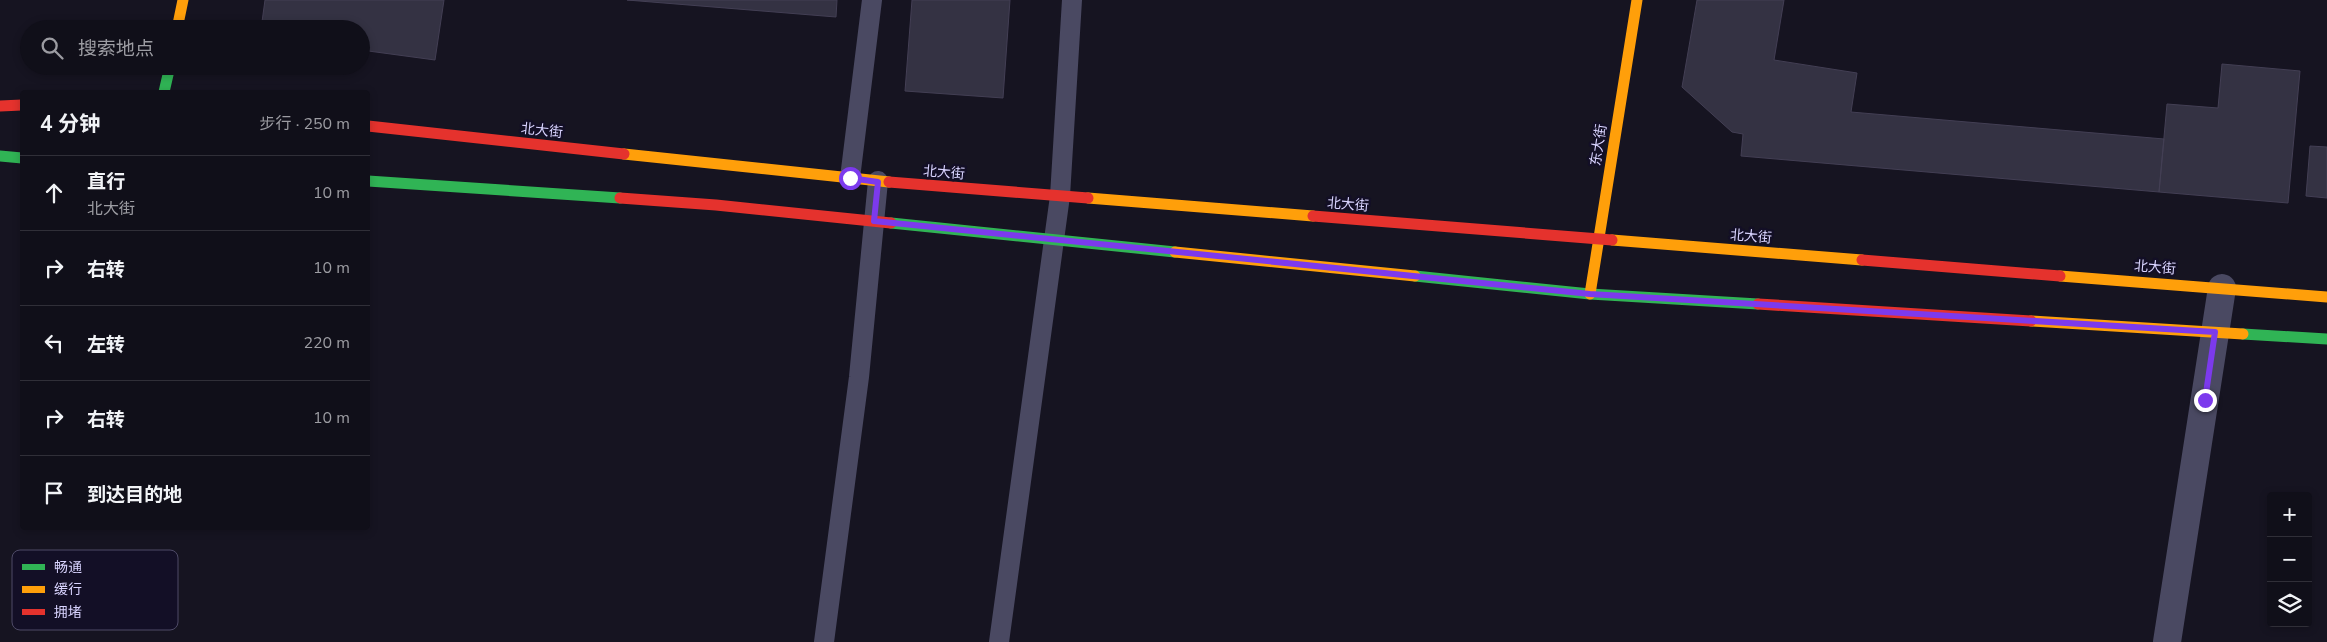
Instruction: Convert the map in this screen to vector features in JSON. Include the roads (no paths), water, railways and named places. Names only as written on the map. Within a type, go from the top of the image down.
[{"type":"main road","points":[[180,20],[183,0]]},
{"type":"main road","name":"东大街","points":[[1590,294],[1637,0]]},
{"type":"main road","points":[[164,90],[168,75]]},
{"type":"main road","points":[[0,112],[0,106],[20,105]]},
{"type":"main road","name":"北大街","points":[[370,126],[878,182],[2327,297]]},
{"type":"main road","points":[[0,156],[20,158]]},
{"type":"main road","points":[[370,181],[716,205],[1590,294],[2327,339]]},
{"type":"street","points":[[2167,642],[2222,288]]},
{"type":"lane","points":[[850,178],[872,0]]},
{"type":"lane","points":[[999,642],[1060,196],[1072,0]]},
{"type":"lane","points":[[824,642],[859,377],[878,182]]}]
